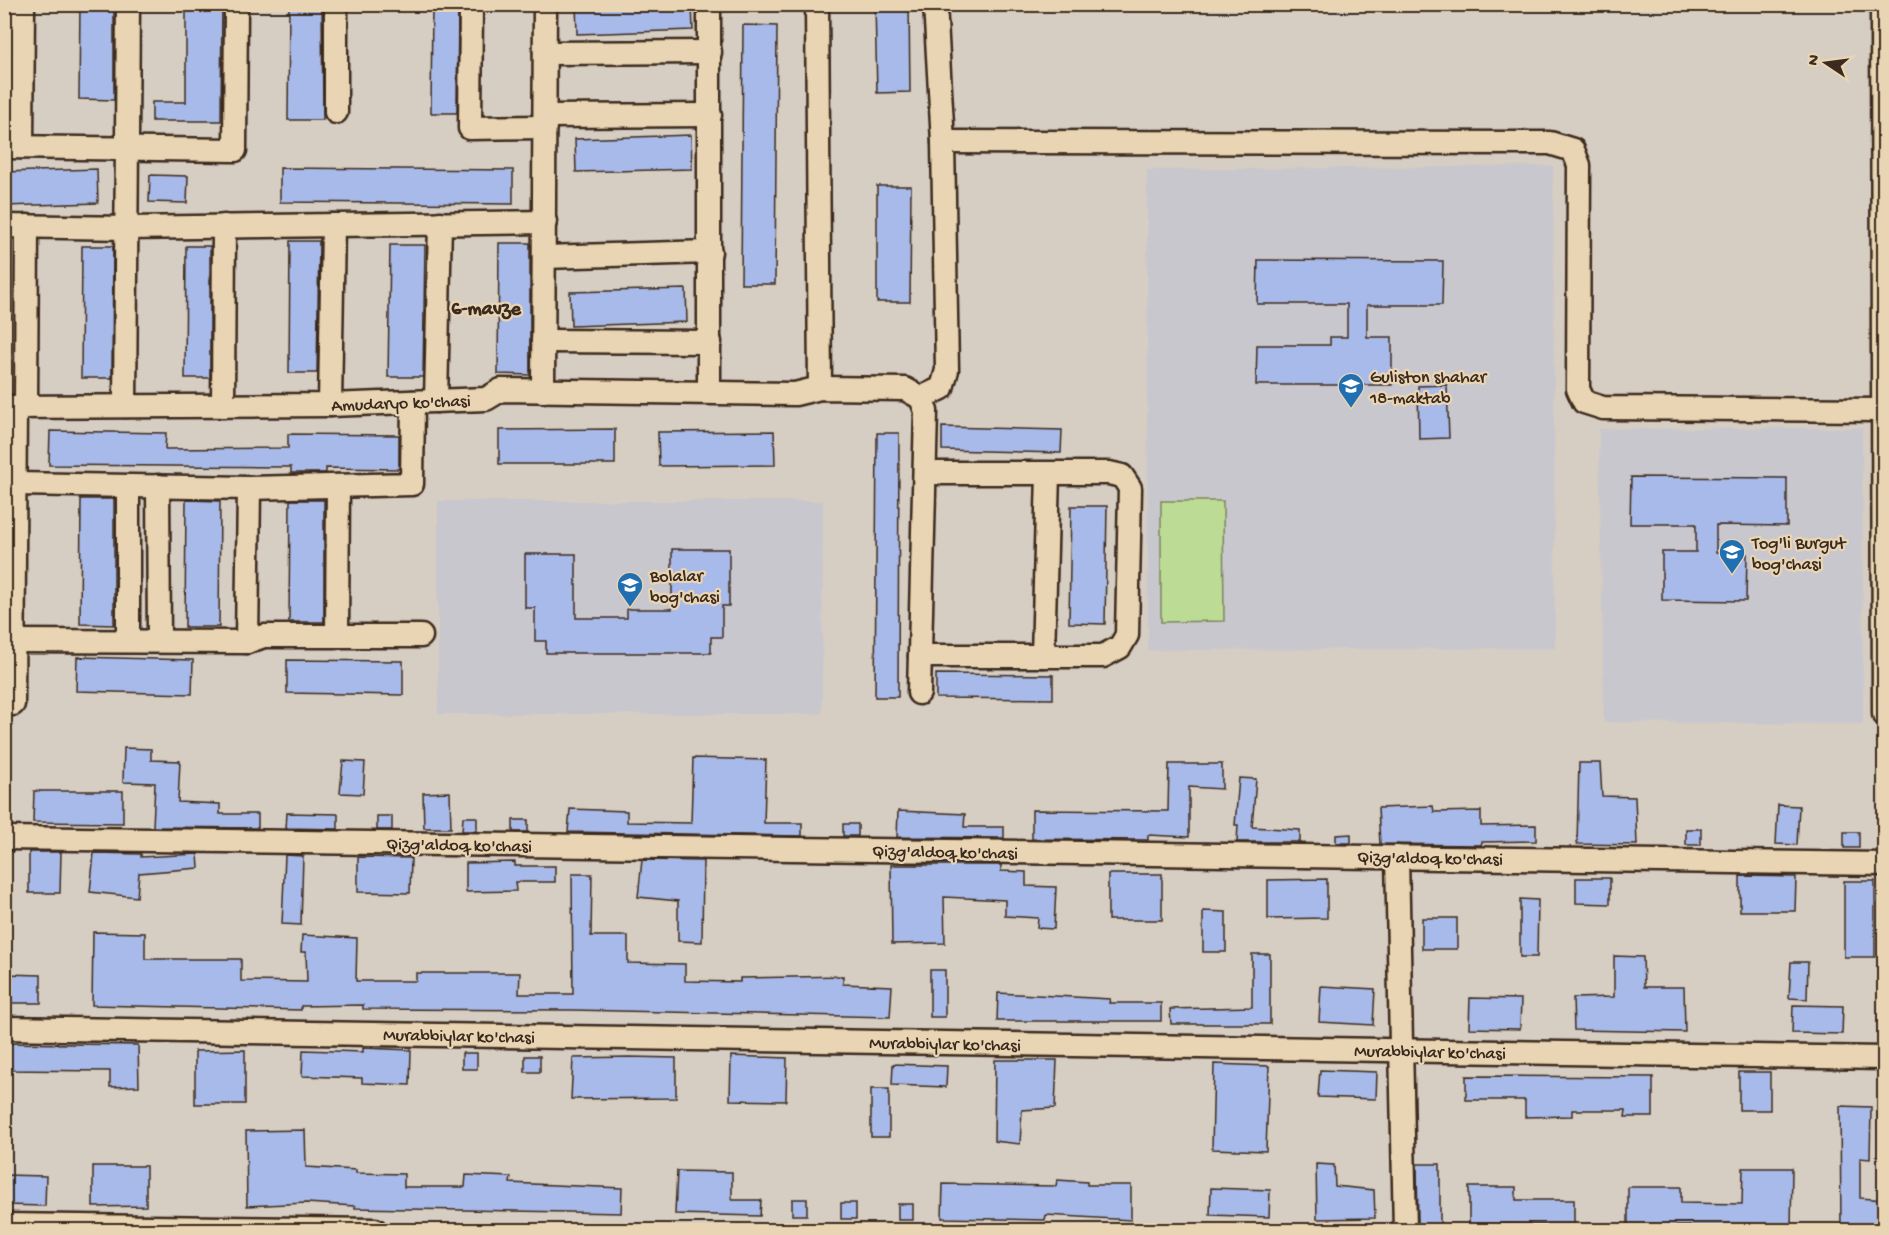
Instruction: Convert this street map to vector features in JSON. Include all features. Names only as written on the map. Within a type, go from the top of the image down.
[{"type":"street","points":[[23,4],[13,147],[236,150],[236,4]]},
{"type":"street","points":[[125,406],[128,4]]},
{"type":"street","points":[[336,4],[336,112]]},
{"type":"street","points":[[471,4],[470,128],[545,122],[710,115]]},
{"type":"street","points":[[543,391],[545,4]]},
{"type":"street","points":[[709,4],[710,392]]},
{"type":"street","points":[[817,4],[820,388]]},
{"type":"street","points":[[919,693],[926,411],[921,398],[942,388],[947,370],[943,142],[935,4]]},
{"type":"street","points":[[1882,4],[1884,714]]},
{"type":"street","points":[[545,53],[710,52]]},
{"type":"street","points":[[943,142],[1550,143],[1573,150],[1579,165],[1578,388],[1584,402],[1604,408],[1883,410]]},
{"type":"street","points":[[4,226],[128,228],[544,222]]},
{"type":"street","points":[[436,401],[440,224]]},
{"type":"street","points":[[330,405],[333,225]]},
{"type":"street","points":[[4,704],[13,704],[15,407],[27,226]]},
{"type":"street","points":[[223,406],[224,226]]},
{"type":"street","points":[[544,257],[710,252]]},
{"type":"street","points":[[543,342],[710,342]]},
{"type":"street","name":"Amudaryo ko'chasi","points":[[15,407],[330,405],[486,399],[501,390],[795,394],[820,388],[905,389],[921,398]]},
{"type":"street","points":[[15,484],[249,488],[412,484],[413,402]]},
{"type":"street","points":[[920,656],[1103,656],[1120,647],[1127,635],[1130,488],[1122,477],[1109,473],[924,473]]},
{"type":"street","points":[[1043,656],[1048,474]]},
{"type":"street","points":[[158,486],[159,641]]},
{"type":"street","points":[[337,635],[338,486]]},
{"type":"street","points":[[128,487],[128,640]]},
{"type":"street","points":[[248,642],[249,488]]},
{"type":"street","points":[[14,640],[248,642],[264,636],[422,636]]},
{"type":"street","name":"Qizg'aldoq ko'chasi","points":[[4,838],[1884,864]]},
{"type":"street","points":[[1397,857],[1405,1230]]},
{"type":"street","name":"Murabbiylar ko'chasi","points":[[4,1028],[1884,1058]]},
{"type":"street","points":[[4,1225],[375,1230]]},
{"type":"shaded area","name":"Guliston shahar 18-maktab","points":[[1553,166],[1555,648],[1148,650],[1147,170]]},
{"type":"shaded area","name":"Tog'li Burgut bog'chasi","points":[[1862,428],[1863,724],[1604,722],[1599,429]]},
{"type":"shaded area","name":"Bolalar bog'chasi","points":[[438,501],[823,501],[822,714],[438,714]]},
{"type":"green space","points":[[1161,501],[1223,501],[1224,621],[1161,622]]},
{"type":"building","points":[[80,4],[114,4],[114,100],[79,99]]},
{"type":"building","points":[[186,4],[222,4],[221,121],[152,121],[152,102],[186,102]]},
{"type":"building","points":[[289,4],[322,4],[323,120],[288,120]]},
{"type":"building","points":[[432,4],[458,4],[457,113],[431,113]]},
{"type":"building","points":[[576,4],[692,4],[693,30],[577,34]]},
{"type":"building","points":[[875,4],[909,4],[910,92],[877,93]]},
{"type":"building","points":[[743,25],[777,26],[775,284],[741,284]]},
{"type":"building","points":[[691,135],[692,169],[576,172],[575,139]]},
{"type":"building","points":[[280,168],[513,170],[513,204],[280,202]]},
{"type":"building","points":[[97,169],[98,203],[4,206],[4,172]]},
{"type":"building","points":[[150,175],[188,176],[187,203],[149,202]]},
{"type":"building","points":[[877,186],[911,186],[910,302],[877,302]]},
{"type":"building","points":[[290,241],[319,241],[317,373],[289,373]]},
{"type":"building","points":[[499,243],[530,243],[530,375],[498,374]]},
{"type":"building","points":[[390,245],[425,245],[423,377],[388,377]]},
{"type":"building","points":[[82,246],[113,246],[112,378],[81,378]]},
{"type":"building","points":[[186,246],[210,246],[210,378],[185,378]]},
{"type":"building","points":[[1258,260],[1443,261],[1442,305],[1367,305],[1367,337],[1392,337],[1392,385],[1256,385],[1257,345],[1330,345],[1330,337],[1347,337],[1347,304],[1257,304]]},
{"type":"building","points":[[686,289],[687,322],[571,326],[570,292]]},
{"type":"building","points":[[1447,385],[1449,438],[1419,439],[1418,386]]},
{"type":"building","points":[[942,427],[1062,430],[1061,453],[942,450]]},
{"type":"building","points":[[615,429],[615,464],[499,464],[499,430]]},
{"type":"building","points":[[50,431],[166,433],[165,449],[288,448],[288,434],[399,435],[399,469],[326,468],[326,473],[291,473],[291,467],[49,465]]},
{"type":"building","points":[[774,431],[775,465],[659,466],[658,432]]},
{"type":"building","points":[[877,433],[899,433],[898,697],[875,697]]},
{"type":"building","points":[[1631,477],[1787,478],[1787,526],[1716,525],[1716,553],[1747,554],[1746,601],[1662,600],[1662,552],[1696,552],[1696,524],[1630,524]]},
{"type":"building","points":[[81,499],[114,499],[114,625],[80,624]]},
{"type":"building","points":[[186,500],[220,501],[219,627],[185,627]]},
{"type":"building","points":[[290,500],[324,500],[324,622],[289,622]]},
{"type":"building","points":[[1071,506],[1107,506],[1105,624],[1069,623]]},
{"type":"building","points":[[672,549],[729,549],[729,606],[722,606],[722,637],[711,637],[711,653],[546,653],[546,641],[535,641],[535,608],[525,608],[525,554],[576,554],[576,618],[627,618],[627,609],[672,609]]},
{"type":"building","points":[[77,657],[193,660],[192,694],[76,691]]},
{"type":"building","points":[[287,660],[403,661],[403,695],[287,693]]},
{"type":"building","points":[[936,674],[1053,675],[1053,699],[936,698]]},
{"type":"building","points":[[124,748],[151,749],[151,760],[180,761],[178,802],[220,804],[220,814],[258,814],[258,828],[153,827],[155,783],[123,782]]},
{"type":"building","points":[[693,758],[766,760],[764,823],[802,823],[802,836],[568,832],[570,809],[627,811],[627,822],[691,823]]},
{"type":"building","points":[[343,761],[365,762],[363,794],[340,793]]},
{"type":"building","points":[[1579,763],[1600,763],[1602,796],[1635,797],[1637,845],[1577,844]]},
{"type":"building","points":[[1169,764],[1222,764],[1222,789],[1189,787],[1189,837],[1148,835],[1148,840],[1032,839],[1032,810],[1168,811]]},
{"type":"building","points":[[1239,778],[1256,779],[1252,827],[1300,830],[1300,842],[1237,842],[1238,825],[1235,825]]},
{"type":"building","points":[[34,791],[123,791],[123,823],[33,822]]},
{"type":"building","points":[[450,792],[451,828],[424,828],[423,793]]},
{"type":"building","points":[[1778,805],[1799,806],[1797,845],[1776,844]]},
{"type":"building","points":[[1433,806],[1434,812],[1481,811],[1481,826],[1536,825],[1536,841],[1482,842],[1481,845],[1380,844],[1378,808]]},
{"type":"building","points":[[898,811],[965,814],[964,827],[1004,827],[1004,838],[897,837]]},
{"type":"building","points":[[287,813],[338,814],[338,829],[286,828]]},
{"type":"building","points":[[377,816],[392,816],[392,830],[377,830]]},
{"type":"building","points":[[463,817],[477,817],[477,831],[462,831]]},
{"type":"building","points":[[513,820],[528,820],[528,832],[513,832]]},
{"type":"building","points":[[843,824],[858,824],[858,836],[843,836]]},
{"type":"building","points":[[1686,829],[1701,829],[1701,845],[1686,845]]},
{"type":"building","points":[[1844,832],[1859,832],[1859,848],[1844,848]]},
{"type":"building","points":[[1351,834],[1351,843],[1336,843],[1336,835]]},
{"type":"building","points":[[29,852],[61,852],[60,893],[29,893]]},
{"type":"building","points":[[94,853],[141,854],[141,857],[198,854],[199,868],[139,873],[137,897],[90,892]]},
{"type":"building","points":[[285,855],[303,856],[301,925],[282,924]]},
{"type":"building","points":[[358,857],[411,858],[410,893],[358,892]]},
{"type":"building","points":[[642,860],[703,861],[702,942],[678,941],[678,901],[638,897]]},
{"type":"building","points":[[515,862],[515,866],[555,866],[555,882],[515,882],[516,891],[466,892],[466,863]]},
{"type":"building","points":[[891,865],[1001,865],[1001,871],[1026,872],[1026,886],[1056,887],[1054,929],[1037,928],[1038,918],[1005,916],[1005,900],[944,897],[945,943],[892,944]]},
{"type":"building","points":[[572,874],[592,874],[591,936],[628,936],[628,963],[685,964],[685,981],[740,982],[740,978],[843,976],[843,984],[892,986],[890,1017],[573,1010],[363,1009],[363,1005],[301,1006],[301,1010],[92,1005],[93,932],[145,933],[145,959],[241,959],[241,981],[307,982],[306,952],[301,952],[302,935],[357,938],[356,981],[416,981],[416,973],[520,973],[519,994],[573,994]]},
{"type":"building","points":[[1108,874],[1162,874],[1162,920],[1108,920]]},
{"type":"building","points":[[1740,876],[1796,877],[1795,911],[1740,911]]},
{"type":"building","points":[[1576,878],[1610,878],[1610,904],[1576,903]]},
{"type":"building","points":[[1327,879],[1327,918],[1268,919],[1268,880]]},
{"type":"building","points":[[1844,881],[1875,881],[1875,957],[1844,957]]},
{"type":"building","points":[[1520,899],[1538,900],[1537,957],[1520,957]]},
{"type":"building","points":[[1203,911],[1226,912],[1226,952],[1203,952]]},
{"type":"building","points":[[1422,918],[1457,918],[1457,949],[1422,949]]},
{"type":"building","points":[[1252,954],[1270,954],[1270,1024],[1171,1024],[1170,1009],[1252,1007]]},
{"type":"building","points":[[1614,956],[1643,957],[1644,987],[1684,987],[1685,1032],[1574,1030],[1573,998],[1614,997]]},
{"type":"building","points":[[1791,962],[1808,962],[1807,999],[1789,998]]},
{"type":"building","points":[[930,970],[945,970],[945,1017],[930,1017]]},
{"type":"building","points":[[4,974],[41,975],[41,1003],[4,1003]]},
{"type":"building","points":[[1321,986],[1375,989],[1373,1025],[1319,1022]]},
{"type":"building","points":[[998,993],[1110,999],[1109,1003],[1161,1003],[1161,1021],[997,1021]]},
{"type":"building","points":[[1470,998],[1521,999],[1520,1029],[1469,1028]]},
{"type":"building","points":[[1793,1005],[1843,1006],[1842,1034],[1792,1033]]},
{"type":"building","points":[[4,1043],[138,1045],[139,1086],[110,1087],[110,1071],[4,1070]]},
{"type":"building","points":[[363,1048],[411,1050],[410,1085],[362,1083],[362,1078],[302,1076],[303,1050],[363,1052]]},
{"type":"building","points":[[245,1050],[245,1104],[195,1104],[195,1051]]},
{"type":"building","points":[[462,1053],[477,1053],[477,1069],[462,1069]]},
{"type":"building","points":[[525,1056],[540,1056],[540,1072],[525,1072]]},
{"type":"building","points":[[731,1056],[787,1058],[786,1101],[730,1100]]},
{"type":"building","points":[[573,1058],[676,1058],[676,1098],[571,1099]]},
{"type":"building","points":[[995,1060],[1057,1060],[1055,1108],[1022,1110],[1020,1144],[994,1141]]},
{"type":"building","points":[[893,1064],[947,1066],[946,1087],[892,1085]]},
{"type":"building","points":[[1214,1064],[1269,1066],[1266,1151],[1212,1149]]},
{"type":"building","points":[[1320,1070],[1377,1072],[1376,1099],[1318,1097]]},
{"type":"building","points":[[1739,1072],[1770,1072],[1770,1110],[1739,1110]]},
{"type":"building","points":[[1466,1076],[1653,1077],[1653,1117],[1625,1117],[1626,1110],[1572,1110],[1572,1116],[1525,1117],[1525,1100],[1466,1100]]},
{"type":"building","points":[[871,1089],[889,1089],[889,1137],[871,1137]]},
{"type":"building","points":[[1840,1106],[1871,1107],[1870,1159],[1860,1158],[1860,1198],[1884,1200],[1884,1229],[1841,1229]]},
{"type":"building","points":[[305,1130],[306,1167],[356,1170],[356,1173],[404,1174],[404,1187],[465,1187],[466,1175],[511,1177],[510,1183],[622,1188],[621,1213],[355,1208],[355,1206],[306,1203],[247,1206],[246,1131]]},
{"type":"building","points":[[1316,1164],[1334,1165],[1335,1186],[1374,1190],[1375,1218],[1317,1219]]},
{"type":"building","points":[[1417,1164],[1440,1164],[1440,1225],[1418,1225]]},
{"type":"building","points":[[93,1166],[146,1166],[146,1206],[93,1207]]},
{"type":"building","points":[[1743,1168],[1792,1168],[1791,1229],[1742,1229],[1742,1226],[1628,1226],[1628,1187],[1681,1187],[1681,1203],[1742,1204]]},
{"type":"building","points":[[677,1171],[732,1172],[732,1200],[761,1200],[760,1216],[675,1214]]},
{"type":"building","points":[[4,1175],[46,1176],[45,1206],[4,1205]]},
{"type":"building","points":[[1057,1180],[1087,1182],[1087,1185],[1131,1185],[1131,1220],[1046,1215],[1045,1220],[942,1218],[943,1184],[1056,1186]]},
{"type":"building","points":[[1469,1187],[1516,1187],[1516,1200],[1574,1200],[1574,1225],[1469,1224]]},
{"type":"building","points":[[1211,1188],[1270,1190],[1269,1217],[1210,1215]]},
{"type":"building","points":[[792,1199],[807,1199],[807,1215],[792,1215]]},
{"type":"building","points":[[841,1203],[856,1203],[856,1219],[841,1219]]},
{"type":"building","points":[[898,1204],[913,1204],[913,1220],[898,1220]]},
{"type":"place","name":"Guliston shahar 18-maktab","points":[[1351,409]]},
{"type":"place","name":"Tog'li Burgut bog'chasi","points":[[1732,575]]},
{"type":"place","name":"Bolalar bog'chasi","points":[[630,608]]},
{"type":"district","name":"6-mavze","points":[[486,307]]}]
